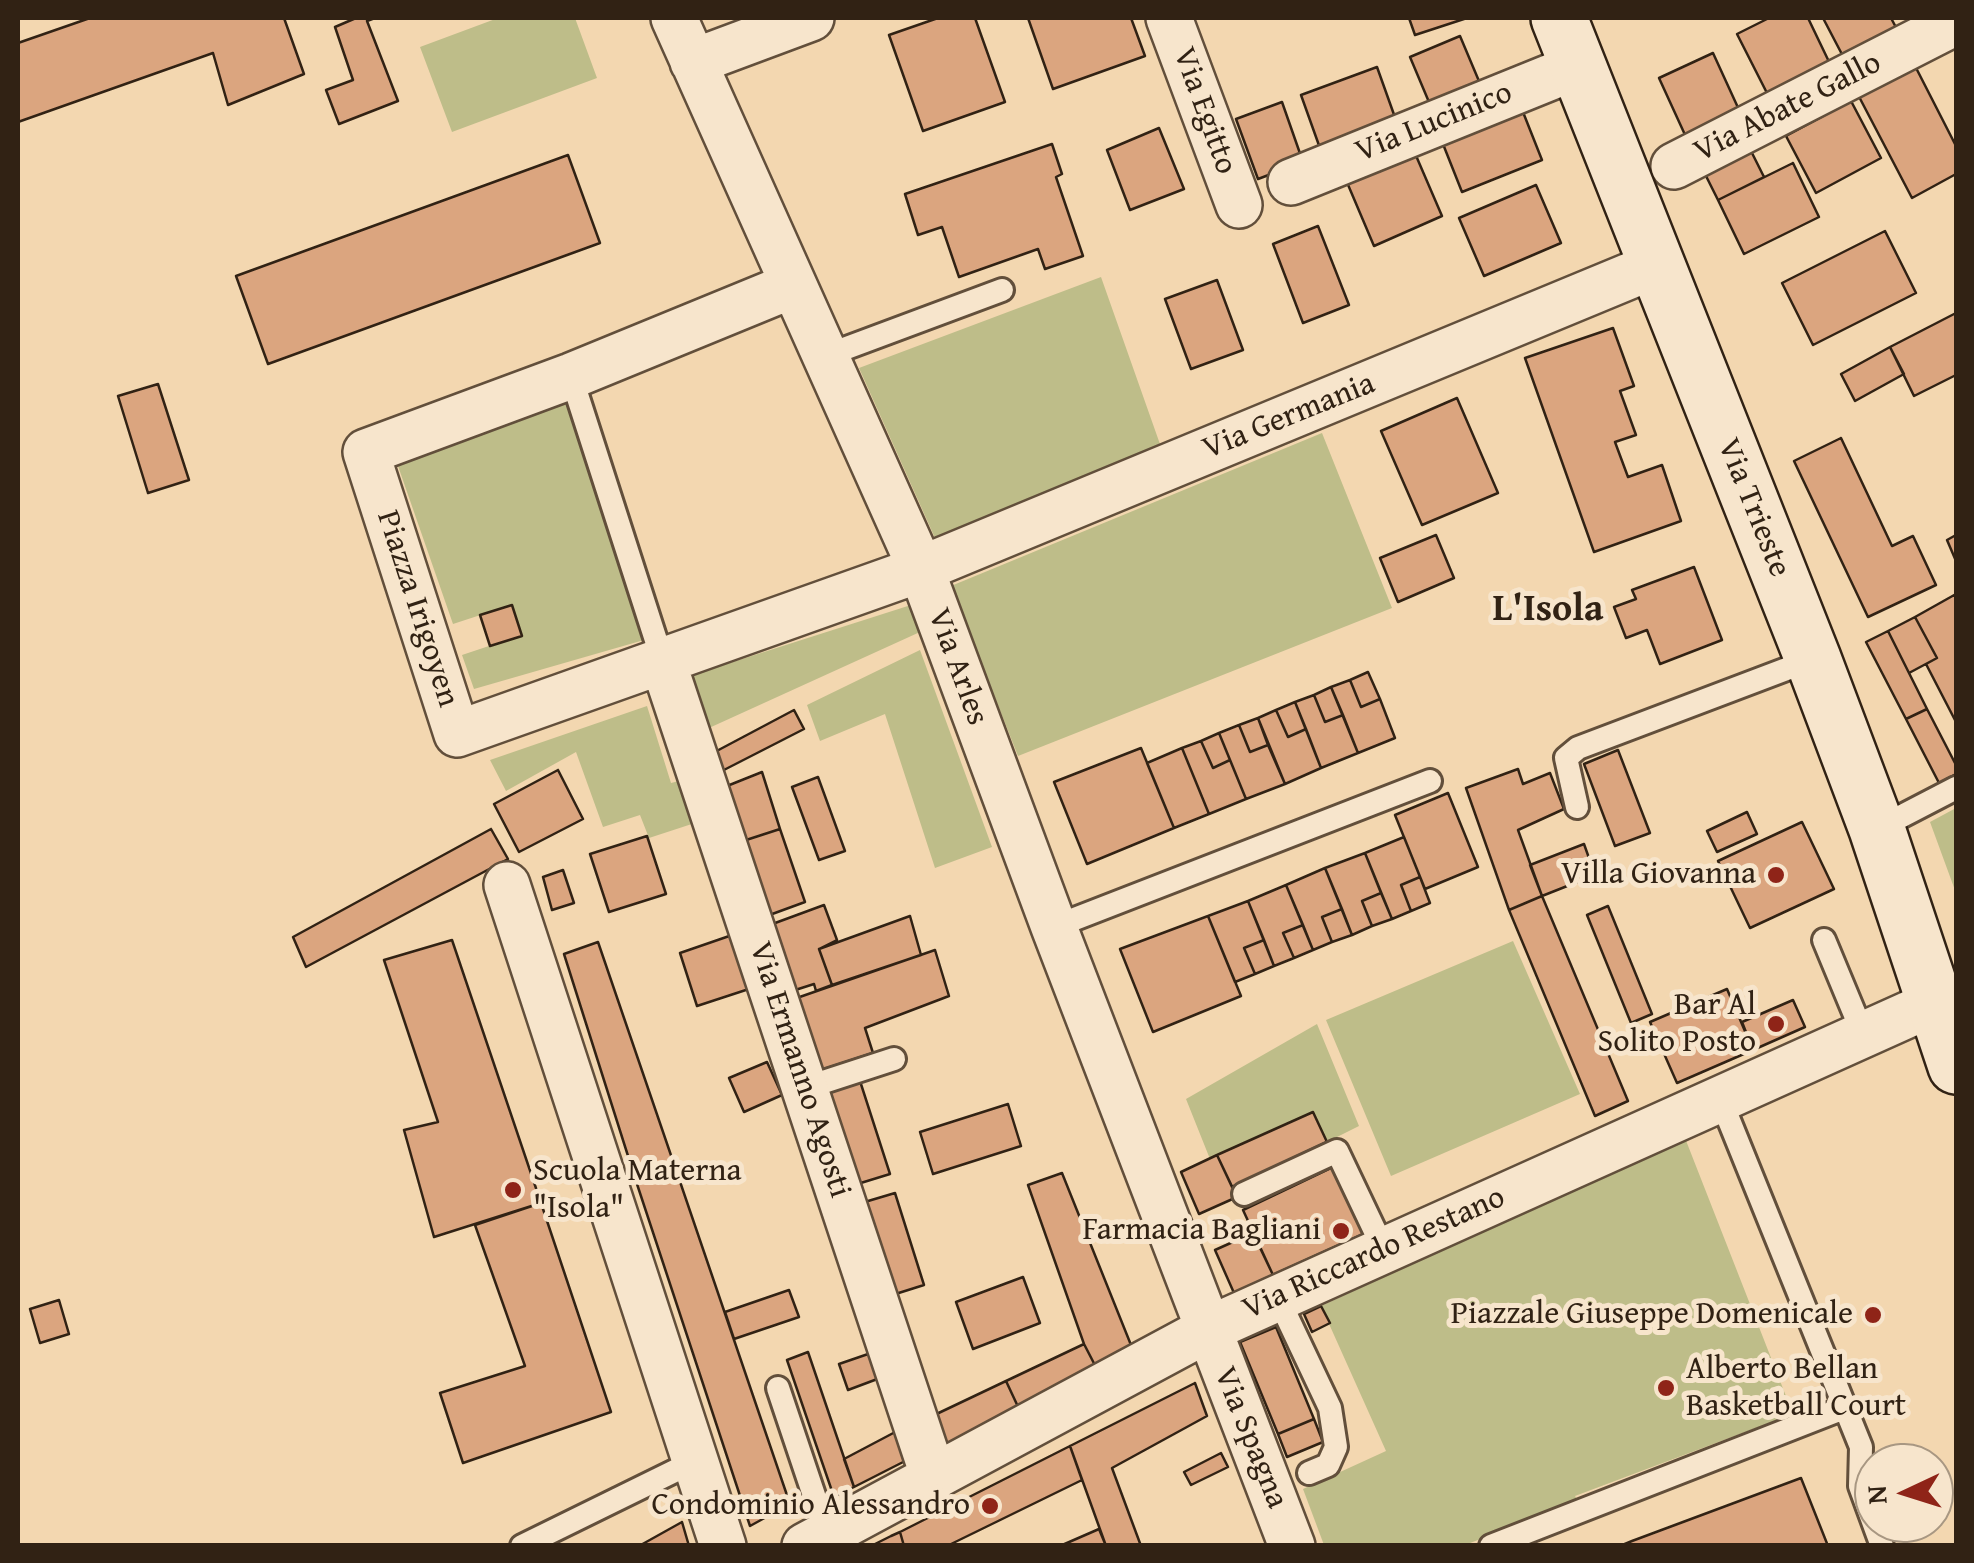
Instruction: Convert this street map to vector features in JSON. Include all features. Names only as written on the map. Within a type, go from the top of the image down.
[{"type":"street","name":"Via Arles","points":[[674,18],[922,569],[1207,1330]]},
{"type":"street","points":[[693,62],[811,18]]},
{"type":"street","name":"Via Egitto","points":[[1169,18],[1239,206]]},
{"type":"street","name":"Via Abate Gallo","points":[[1674,166],[1956,22]]},
{"type":"street","name":"Via Lucinico","points":[[1291,182],[1569,42]]},
{"type":"street","name":"Via Trieste","points":[[1569,42],[1877,830],[1946,996],[1956,1066]]},
{"type":"street","name":"Via Germania","points":[[922,569],[1656,265]]},
{"type":"street","name":"Piazza Irigoyen","points":[[793,285],[570,376],[366,452],[457,734],[922,569]]},
{"type":"street","name":"Via Ermanno Agosti","points":[[663,662],[934,1478]]},
{"type":"street","points":[[508,884],[723,1546]]},
{"type":"street","name":"Via Riccardo Restano","points":[[816,1540],[1207,1330],[1946,996]]},
{"type":"street","name":"Via Spagna","points":[[1207,1330],[1292,1546]]},
{"type":"lane","points":[[825,356],[1002,290]]},
{"type":"lane","points":[[570,376],[663,662]]},
{"type":"lane","points":[[1577,807],[1566,758],[1578,748],[1813,659]]},
{"type":"lane","points":[[1054,928],[1430,781]]},
{"type":"lane","points":[[1877,830],[1956,788]]},
{"type":"lane","points":[[1824,940],[1863,1034]]},
{"type":"lane","points":[[805,1088],[894,1059]]},
{"type":"lane","points":[[1720,1098],[1860,1447],[1860,1486],[1882,1546]]},
{"type":"lane","points":[[1244,1194],[1337,1151],[1384,1250]]},
{"type":"lane","points":[[1278,1298],[1330,1408],[1336,1447],[1328,1465],[1308,1473]]},
{"type":"lane","points":[[778,1388],[816,1540]]},
{"type":"lane","points":[[1491,1546],[1844,1408]]},
{"type":"lane","points":[[522,1546],[695,1461]]},
{"type":"shaded area","points":[[498,18],[575,18],[597,78],[452,132],[420,47]]},
{"type":"shaded area","points":[[1101,277],[1161,447],[935,538],[859,368]]},
{"type":"shaded area","points":[[566,403],[644,640],[474,689],[462,655],[522,635],[511,605],[453,624],[398,466]]},
{"type":"shaded area","points":[[1322,433],[1392,608],[1018,756],[951,586]]},
{"type":"shaded area","points":[[911,605],[920,632],[709,728],[692,675]]},
{"type":"shaded area","points":[[920,650],[992,847],[935,868],[885,714],[820,741],[807,705]]},
{"type":"shaded area","points":[[647,706],[671,783],[687,779],[701,821],[649,838],[640,815],[603,827],[576,752],[506,791],[490,760]]},
{"type":"shaded area","points":[[1956,808],[1956,893],[1930,822]]},
{"type":"shaded area","points":[[1513,941],[1580,1094],[1391,1176],[1326,1020]]},
{"type":"shaded area","points":[[1317,1024],[1359,1126],[1327,1142],[1313,1112],[1210,1159],[1186,1099]]},
{"type":"shaded area","points":[[1685,1138],[1793,1414],[1575,1496],[1578,1501],[1465,1545],[1324,1545],[1303,1489],[1386,1451],[1321,1306]]},
{"type":"building","points":[[90,18],[284,18],[304,74],[228,105],[213,53],[18,122],[18,43]]},
{"type":"building","points":[[356,18],[375,18],[367,21],[398,101],[339,124],[326,90],[353,80],[335,27]]},
{"type":"building","points":[[938,18],[975,18],[1005,102],[923,131],[889,35]]},
{"type":"building","points":[[1028,18],[1131,18],[1145,56],[1053,89]]},
{"type":"building","points":[[1409,18],[1467,18],[1415,35]]},
{"type":"building","points":[[1769,18],[1808,18],[1832,68],[1770,99],[1737,34]]},
{"type":"building","points":[[1823,18],[1891,18],[1900,35],[1846,62]]},
{"type":"building","points":[[1460,36],[1484,93],[1434,114],[1410,57]]},
{"type":"building","points":[[1713,53],[1740,112],[1686,137],[1659,78]]},
{"type":"building","points":[[1912,60],[1956,146],[1956,174],[1912,198],[1855,89]]},
{"type":"building","points":[[1377,67],[1397,123],[1321,151],[1301,95]]},
{"type":"building","points":[[1851,101],[1881,158],[1816,193],[1786,136]]},
{"type":"building","points":[[1282,102],[1303,162],[1258,179],[1236,119]]},
{"type":"building","points":[[1521,107],[1542,160],[1462,192],[1441,139]]},
{"type":"building","points":[[1159,128],[1184,189],[1130,210],[1107,150]]},
{"type":"building","points":[[1052,144],[1062,174],[1056,177],[1083,256],[1045,269],[1038,249],[959,277],[942,227],[918,235],[905,194]]},
{"type":"building","points":[[1748,145],[1764,177],[1718,200],[1702,168]]},
{"type":"building","points":[[1414,151],[1442,216],[1374,246],[1346,180]]},
{"type":"building","points":[[568,155],[600,243],[268,364],[236,276]]},
{"type":"building","points":[[1793,163],[1819,217],[1744,254],[1718,200]]},
{"type":"building","points":[[1536,185],[1561,243],[1484,276],[1459,218]]},
{"type":"building","points":[[1318,226],[1349,305],[1303,323],[1273,244]]},
{"type":"building","points":[[1885,231],[1916,293],[1813,345],[1782,283]]},
{"type":"building","points":[[1217,280],[1243,350],[1191,369],[1165,299]]},
{"type":"building","points":[[1956,313],[1956,375],[1914,396],[1890,347]]},
{"type":"building","points":[[1613,328],[1634,386],[1620,391],[1636,435],[1615,442],[1628,477],[1662,465],[1681,521],[1594,552],[1525,358]]},
{"type":"building","points":[[1890,347],[1904,374],[1855,401],[1841,374]]},
{"type":"building","points":[[158,384],[189,480],[148,493],[118,396]]},
{"type":"building","points":[[1457,398],[1498,493],[1422,525],[1381,431]]},
{"type":"building","points":[[1841,438],[1892,546],[1913,536],[1936,585],[1868,617],[1794,461]]},
{"type":"building","points":[[1436,535],[1454,578],[1398,602],[1380,558]]},
{"type":"building","points":[[1956,535],[1956,561],[1947,540]]},
{"type":"building","points":[[1694,567],[1722,640],[1660,664],[1647,630],[1626,638],[1614,607],[1636,599],[1632,590]]},
{"type":"building","points":[[1956,594],[1956,722],[1926,664],[1937,658],[1915,617]]},
{"type":"building","points":[[512,605],[522,636],[490,646],[480,615]]},
{"type":"building","points":[[1915,617],[1937,658],[1909,673],[1888,631]]},
{"type":"building","points":[[1888,631],[1927,709],[1906,719],[1866,642]]},
{"type":"building","points":[[1368,672],[1380,699],[1361,707],[1350,680]]},
{"type":"building","points":[[1350,680],[1361,707],[1380,699],[1395,738],[1358,753],[1331,687]]},
{"type":"building","points":[[1331,687],[1343,715],[1325,722],[1314,695]]},
{"type":"building","points":[[1314,695],[1325,722],[1343,715],[1358,753],[1321,768],[1295,702]]},
{"type":"building","points":[[1295,702],[1306,729],[1288,737],[1276,710]]},
{"type":"building","points":[[1927,709],[1956,765],[1956,774],[1939,783],[1906,719]]},
{"type":"building","points":[[794,710],[804,729],[718,773],[711,754]]},
{"type":"building","points":[[1276,710],[1288,737],[1306,729],[1321,768],[1285,784],[1258,718]]},
{"type":"building","points":[[1258,718],[1268,745],[1250,752],[1239,725]]},
{"type":"building","points":[[1239,725],[1250,752],[1268,745],[1285,784],[1246,799],[1219,733]]},
{"type":"building","points":[[1219,733],[1230,760],[1213,768],[1201,741]]},
{"type":"building","points":[[1201,741],[1213,768],[1230,760],[1246,799],[1209,814],[1182,748]]},
{"type":"building","points":[[1141,748],[1174,828],[1087,864],[1054,782]]},
{"type":"building","points":[[1182,748],[1209,814],[1174,828],[1147,763]]},
{"type":"building","points":[[1618,750],[1650,833],[1615,846],[1584,764]]},
{"type":"building","points":[[1518,769],[1523,784],[1550,773],[1564,809],[1518,830],[1542,896],[1509,910],[1466,788]]},
{"type":"building","points":[[558,770],[583,819],[519,852],[494,804]]},
{"type":"building","points":[[762,772],[780,829],[740,842],[722,788]]},
{"type":"building","points":[[818,777],[845,851],[819,860],[792,787]]},
{"type":"building","points":[[1448,793],[1478,867],[1425,889],[1395,815]]},
{"type":"building","points":[[1747,812],[1757,834],[1717,852],[1707,831]]},
{"type":"building","name":"Villa Giovanna","points":[[1802,822],[1834,889],[1750,928],[1718,861]]},
{"type":"building","points":[[491,829],[508,859],[306,967],[293,937]]},
{"type":"building","points":[[780,829],[805,902],[764,917],[740,842]]},
{"type":"building","points":[[647,836],[666,894],[609,912],[590,854]]},
{"type":"building","points":[[1404,837],[1420,877],[1401,885],[1411,911],[1392,919],[1365,853]]},
{"type":"building","points":[[1584,844],[1595,875],[1542,896],[1530,865]]},
{"type":"building","points":[[1365,853],[1381,893],[1362,901],[1372,926],[1352,935],[1325,868]]},
{"type":"building","points":[[1325,868],[1342,909],[1322,917],[1332,942],[1313,950],[1286,885]]},
{"type":"building","points":[[563,870],[574,903],[552,910],[543,877]]},
{"type":"building","points":[[1420,877],[1430,903],[1411,911],[1401,885]]},
{"type":"building","points":[[1286,885],[1303,925],[1283,933],[1294,958],[1274,966],[1248,901]]},
{"type":"building","points":[[1381,893],[1392,919],[1372,926],[1362,901]]},
{"type":"building","points":[[1542,896],[1628,1101],[1595,1116],[1509,910]]},
{"type":"building","points":[[1248,901],[1264,940],[1244,948],[1255,974],[1235,982],[1208,916]]},
{"type":"building","points":[[824,905],[837,940],[819,949],[832,985],[816,991],[814,984],[789,992],[767,926]]},
{"type":"building","points":[[1608,906],[1652,1014],[1631,1023],[1587,915]]},
{"type":"building","points":[[1342,909],[1352,935],[1332,942],[1322,917]]},
{"type":"building","points":[[910,916],[921,955],[832,985],[819,949]]},
{"type":"building","points":[[1208,916],[1241,996],[1153,1032],[1120,949]]},
{"type":"building","points":[[1303,925],[1313,950],[1294,958],[1283,933]]},
{"type":"building","points":[[738,933],[755,987],[697,1006],[680,953]]},
{"type":"building","points":[[452,940],[541,1203],[434,1237],[404,1130],[438,1122],[384,960]]},
{"type":"building","points":[[1264,940],[1274,966],[1255,974],[1244,948]]},
{"type":"building","points":[[598,942],[675,1167],[635,1178],[564,954]]},
{"type":"building","points":[[935,950],[949,996],[865,1028],[873,1053],[815,1072],[791,1000]]},
{"type":"building","points":[[1727,989],[1753,1050],[1677,1083],[1650,1022]]},
{"type":"building","points":[[1793,1000],[1805,1027],[1753,1050],[1742,1022]]},
{"type":"building","points":[[767,1062],[782,1095],[744,1112],[729,1078]]},
{"type":"building","points":[[860,1081],[890,1174],[851,1186],[821,1094]]},
{"type":"building","points":[[1008,1104],[1021,1146],[933,1174],[920,1132]]},
{"type":"building","points":[[1313,1112],[1327,1142],[1232,1187],[1217,1155]]},
{"type":"building","points":[[1217,1155],[1237,1197],[1199,1214],[1181,1172]]},
{"type":"building","points":[[1337,1165],[1368,1232],[1273,1275],[1243,1210]]},
{"type":"building","points":[[675,1167],[790,1504],[750,1526],[635,1178]]},
{"type":"building","points":[[1062,1173],[1135,1355],[1099,1373],[1084,1344],[1028,1185]]},
{"type":"building","points":[[895,1193],[924,1285],[886,1297],[858,1204]]},
{"type":"building","points":[[541,1203],[611,1412],[463,1463],[440,1393],[525,1366],[475,1225]]},
{"type":"building","points":[[1253,1233],[1273,1275],[1234,1293],[1215,1250]]},
{"type":"building","points":[[1023,1277],[1040,1323],[973,1349],[956,1302]]},
{"type":"building","points":[[789,1290],[799,1317],[734,1339],[725,1312]]},
{"type":"building","points":[[59,1300],[69,1334],[40,1343],[30,1309]]},
{"type":"building","points":[[1321,1306],[1330,1323],[1312,1332],[1304,1314]]},
{"type":"building","points":[[1276,1327],[1314,1419],[1278,1434],[1240,1342]]},
{"type":"building","points":[[1084,1344],[1099,1373],[1020,1411],[1006,1381]]},
{"type":"building","points":[[808,1352],[854,1487],[834,1497],[787,1360]]},
{"type":"building","points":[[871,1353],[880,1378],[848,1390],[839,1364]]},
{"type":"building","points":[[1006,1381],[1020,1411],[936,1450],[926,1419]]},
{"type":"building","points":[[1195,1383],[1207,1416],[1112,1468],[1141,1546],[1106,1546],[1070,1446]]},
{"type":"building","points":[[1314,1419],[1323,1442],[1287,1457],[1278,1434]]},
{"type":"building","points":[[899,1430],[909,1459],[854,1487],[844,1459]]},
{"type":"building","name":"Condominio Alessandro","points":[[1070,1446],[1082,1480],[947,1546],[904,1546],[900,1532]]},
{"type":"building","points":[[1221,1453],[1228,1467],[1191,1485],[1184,1472]]},
{"type":"building","points":[[1801,1478],[1828,1546],[1620,1546],[1632,1541]]},
{"type":"building","points":[[682,1522],[689,1546],[639,1546]]},
{"type":"building","points":[[1099,1529],[1106,1546],[1060,1546]]},
{"type":"building","points":[[900,1532],[904,1546],[871,1546],[891,1536]]},
{"type":"place","name":"Villa Giovanna","points":[[1776,875]]},
{"type":"place","name":"Bar Al Solito Posto","points":[[1776,1024]]},
{"type":"place","name":"Scuola Materna \"Isola\"","points":[[513,1190]]},
{"type":"place","name":"Farmacia Bagliani","points":[[1341,1231]]},
{"type":"place","name":"Piazzale Giuseppe Domenicale","points":[[1873,1315]]},
{"type":"place","name":"Alberto Bellan Basketball Court","points":[[1666,1388]]},
{"type":"place","name":"Condominio Alessandro","points":[[990,1506]]},
{"type":"district","name":"L'Isola","points":[[1548,610]]}]
